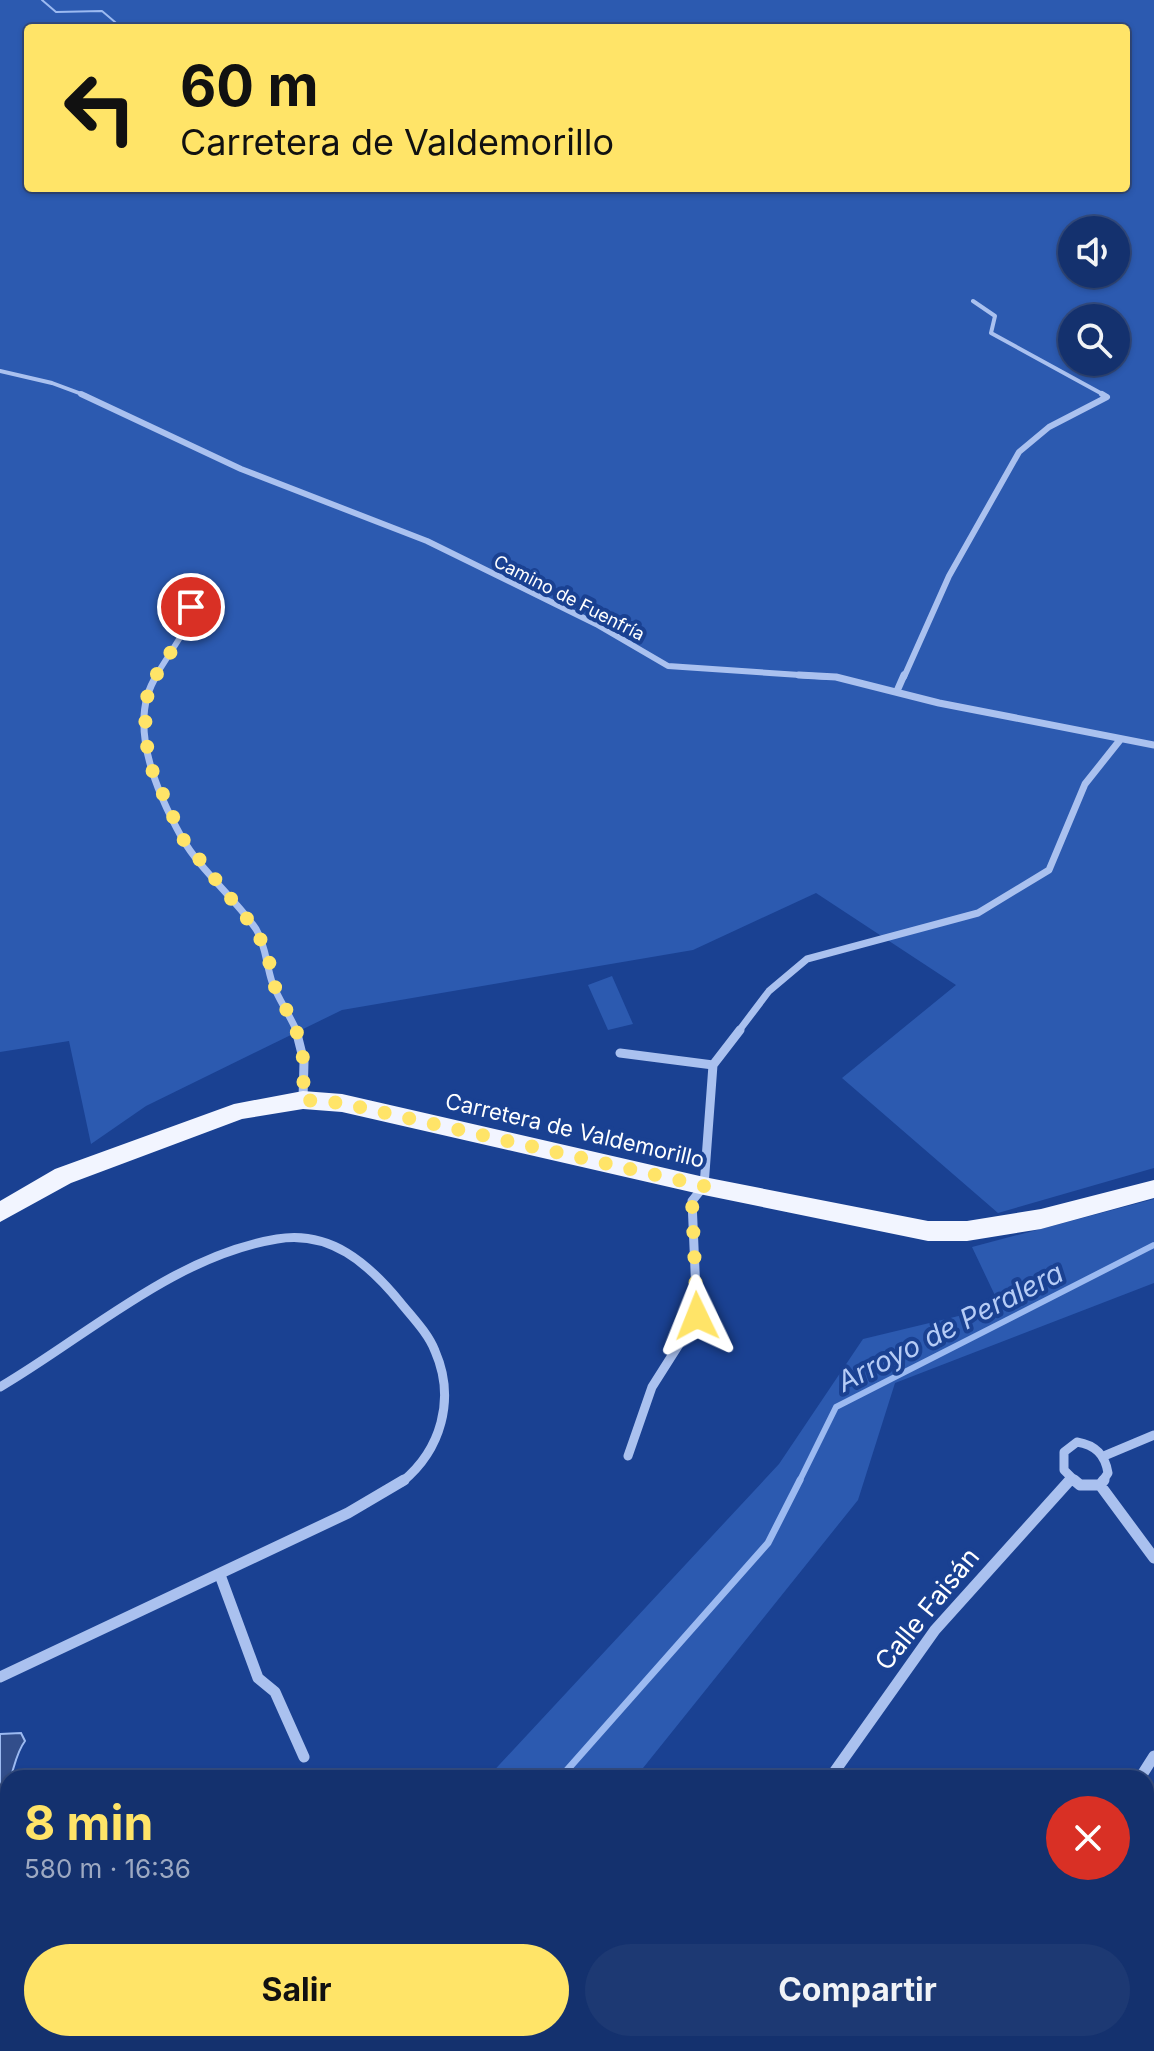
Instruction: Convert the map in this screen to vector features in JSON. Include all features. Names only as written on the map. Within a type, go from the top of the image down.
[{"type":"main road","name":"Carretera de Valdemorillo","points":[[0,1212],[63,1176],[163,1137],[241,1110],[303,1100],[342,1103],[704,1186],[928,1231],[967,1231],[1041,1219],[1154,1189]]},
{"type":"street","points":[[897,691],[949,576],[1019,452],[1030,440],[1066,416],[1107,397],[991,333],[995,316],[973,301]]},
{"type":"street","name":"Camino de Fuenfría","points":[[0,371],[52,383],[119,409],[241,469],[427,541],[596,624],[668,666],[836,677],[1154,745]]},
{"type":"street","points":[[191,607],[181,636],[148,688],[145,727],[149,763],[183,839],[257,931],[269,960],[272,981],[296,1029],[304,1062],[303,1100]]},
{"type":"street","points":[[628,1456],[652,1387],[697,1316],[692,1201],[704,1186],[713,1065],[769,991],[807,959],[978,913],[1049,870],[1085,784],[1120,740]]},
{"type":"street","points":[[620,1053],[713,1065]]},
{"type":"street","points":[[0,1387],[46,1363],[126,1304],[243,1246],[281,1237],[318,1239],[349,1252],[401,1300],[437,1350],[444,1372],[437,1438],[430,1456],[390,1491],[220,1575],[0,1677]]},
{"type":"street","points":[[1104,1456],[1154,1435]]},
{"type":"street","points":[[1087,1443],[1104,1456],[1108,1473],[1100,1485],[1090,1487],[1071,1479],[1062,1460],[1069,1445],[1087,1443]]},
{"type":"street","name":"Calle Faisán","points":[[836,1770],[935,1630],[1071,1479]]},
{"type":"street","points":[[1100,1485],[1154,1558]]},
{"type":"street","points":[[220,1575],[258,1678],[275,1692],[304,1757]]},
{"type":"shaded area","points":[[0,0],[1154,0],[1154,1168],[998,1213],[842,1078],[956,985],[816,893],[693,950],[342,1010],[146,1106],[91,1144],[69,1041],[0,1052]]},
{"type":"shaded area","points":[[612,976],[633,1024],[608,1030],[588,985]]},
{"type":"shaded area","points":[[1154,1199],[1154,1283],[895,1383],[858,1500],[641,1770],[494,1770],[779,1464],[863,1339],[1000,1306],[972,1247]]},
{"type":"shaded area","points":[[21,1733],[25,1741],[13,1770],[0,1770],[0,1734]]},
{"type":"waterway","points":[[42,0],[56,12],[102,11],[117,24]]},
{"type":"waterway","name":"Arroyo de Peralera","points":[[800,1481],[836,1407],[1154,1245]]},
{"type":"waterway","name":"Arroyo de Peralera","points":[[567,1770],[768,1543],[800,1481]]},
{"type":"route","points":[[191,607],[181,636],[148,688],[145,727],[149,763],[183,839],[228,900],[257,931],[269,960],[272,981],[296,1029],[304,1062],[303,1100],[342,1103],[704,1186],[692,1201],[697,1316]]}]
